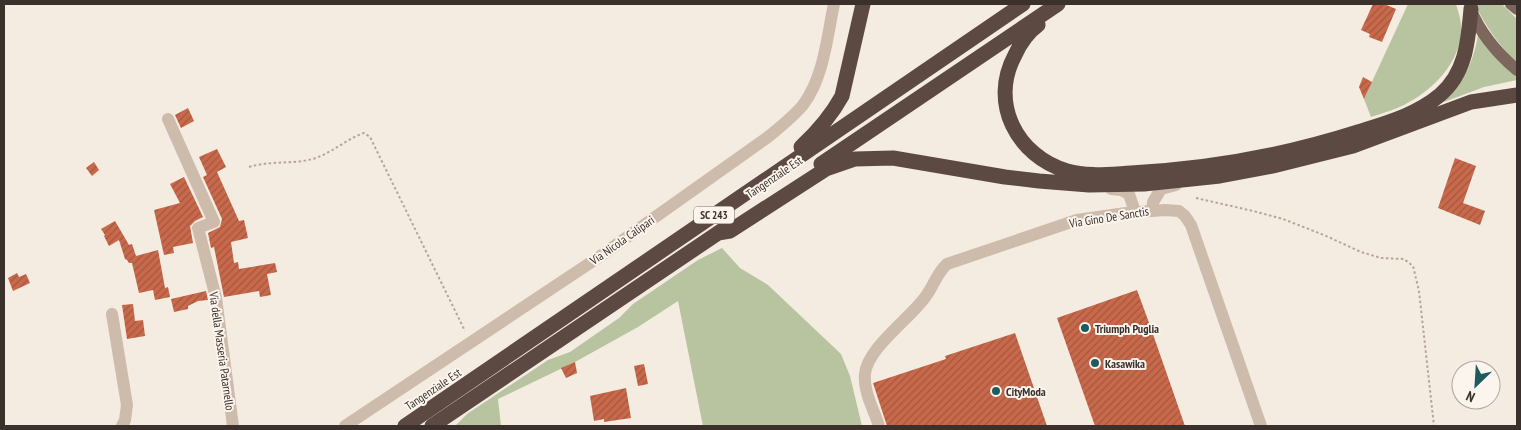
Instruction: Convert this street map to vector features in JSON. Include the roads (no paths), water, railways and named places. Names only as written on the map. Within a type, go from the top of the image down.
[{"type":"highway","points":[[704,222],[716,208],[796,151],[823,126],[835,110],[842,96],[848,74],[863,4]]},
{"type":"highway","name":"Tangenziale Est","points":[[405,426],[1023,4]]},
{"type":"highway","name":"Tangenziale Est","points":[[432,426],[1058,4]]},
{"type":"highway","points":[[1068,4],[1033,29],[1021,43],[1009,65],[1004,84],[1005,103],[1010,123],[1025,144],[1043,161],[1068,172],[1099,175],[1166,171],[1235,162],[1310,147],[1414,112],[1440,95],[1457,76],[1465,57],[1470,6]]},
{"type":"highway","points":[[718,233],[730,232],[826,169],[855,159],[893,158],[1005,177],[1089,185],[1144,184],[1202,178],[1273,166],[1353,146],[1464,104],[1517,95]]},
{"type":"main road","points":[[1511,4],[1517,9]]},
{"type":"main road","points":[[1470,6],[1474,18],[1489,40],[1505,60],[1517,70]]},
{"type":"street","name":"Via Nicola Calipari","points":[[345,426],[599,257],[789,120],[803,104],[818,72],[834,4]]},
{"type":"street","name":"Via della Masseria Patarnello","points":[[168,119],[214,222],[198,228],[216,298],[233,426]]},
{"type":"street","points":[[1152,210],[1153,202],[1161,189],[1168,186],[1193,184],[1202,178]]},
{"type":"street","points":[[1089,185],[1129,194],[1135,212]]},
{"type":"street","name":"Via Gino De Sanctis","points":[[879,426],[866,385],[867,364],[875,352],[926,296],[940,270],[948,264],[1077,220],[1152,210],[1178,211],[1186,216],[1191,225],[1261,426]]},
{"type":"street","points":[[112,314],[127,405],[125,420],[122,426]]},
{"type":"place","name":"Triumph Puglia","points":[[1085,328]]},
{"type":"place","name":"Kasawika","points":[[1095,363]]},
{"type":"place","name":"CityModa","points":[[996,391]]}]
